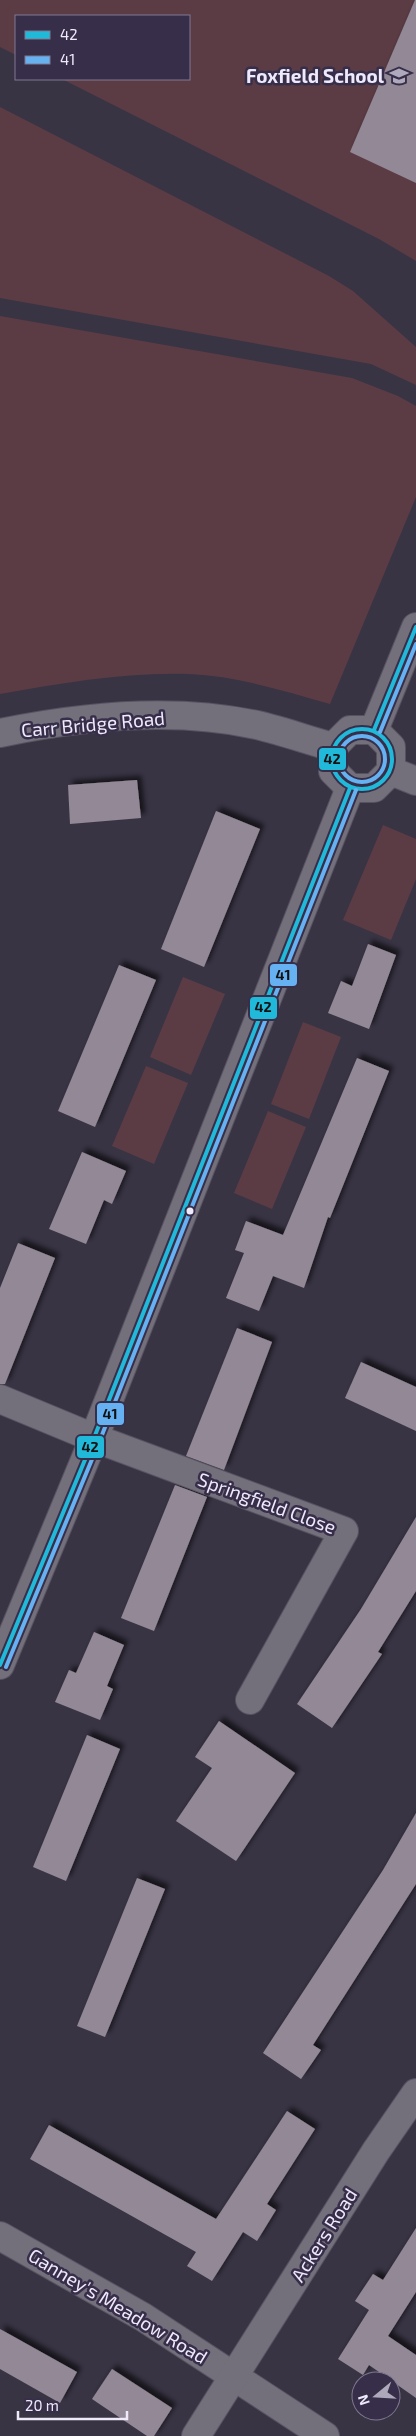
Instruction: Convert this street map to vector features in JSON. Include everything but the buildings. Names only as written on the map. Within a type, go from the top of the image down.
[{"type":"street","points":[[374,730],[416,627]]},
{"type":"street","name":"Carr Bridge Road","points":[[0,733],[69,722],[136,716],[195,717],[256,725],[333,747]]},
{"type":"street","points":[[350,730],[374,730],[391,747],[391,771],[374,788],[350,788],[334,771],[333,747],[350,730]]},
{"type":"street","points":[[391,771],[416,781]]},
{"type":"street","points":[[0,1665],[94,1438],[350,788]]},
{"type":"street","points":[[0,1399],[94,1438]]},
{"type":"street","name":"Springfield Close","points":[[94,1438],[344,1531],[250,1700]]},
{"type":"street","name":"Ackers Road","points":[[234,2378],[376,2151],[416,2093]]},
{"type":"street","name":"Ganney's Meadow Road","points":[[0,2236],[143,2317],[325,2436]]},
{"type":"street","points":[[196,2436],[234,2378]]},
{"type":"shaded area","points":[[0,0],[416,0],[416,261],[379,239],[64,80],[190,80],[190,15],[15,15],[15,54],[0,47]]},
{"type":"shaded area","points":[[0,107],[329,276],[353,291],[416,347],[416,385],[371,364],[0,298]]},
{"type":"shaded area","points":[[0,316],[352,378],[398,396],[416,406],[416,497],[330,704],[243,681],[189,674],[142,675],[70,682],[0,694]]},
{"type":"shaded area","points":[[383,825],[416,839],[416,879],[391,940],[343,920]]},
{"type":"shaded area","points":[[183,977],[225,994],[191,1075],[150,1057]]},
{"type":"shaded area","points":[[303,1022],[341,1037],[309,1119],[271,1104]]},
{"type":"shaded area","points":[[146,1066],[188,1083],[154,1164],[112,1146]]},
{"type":"shaded area","points":[[268,1111],[306,1127],[272,1209],[234,1193]]},
{"type":"transit line","name":"42","points":[[374,730],[416,627]]},
{"type":"transit line","name":"41","points":[[380,732],[416,644]]},
{"type":"transit line","name":"42","points":[[362,729],[379,734],[387,742],[392,759],[387,776],[379,784],[362,789],[345,784],[337,776],[332,759],[337,742],[345,734],[362,729]]},
{"type":"transit line","name":"41","points":[[367,736],[379,742],[384,750],[385,759],[384,768],[379,776],[371,781],[357,782],[345,776],[340,768],[339,754],[345,742],[353,737],[367,736]]},
{"type":"transit line","name":"42","points":[[0,1665],[94,1438],[350,788]]},
{"type":"transit line","name":"41","points":[[6,1667],[100,1440],[356,790]]},
{"type":"place","name":"Foxfield School","points":[[399,76]]}]
